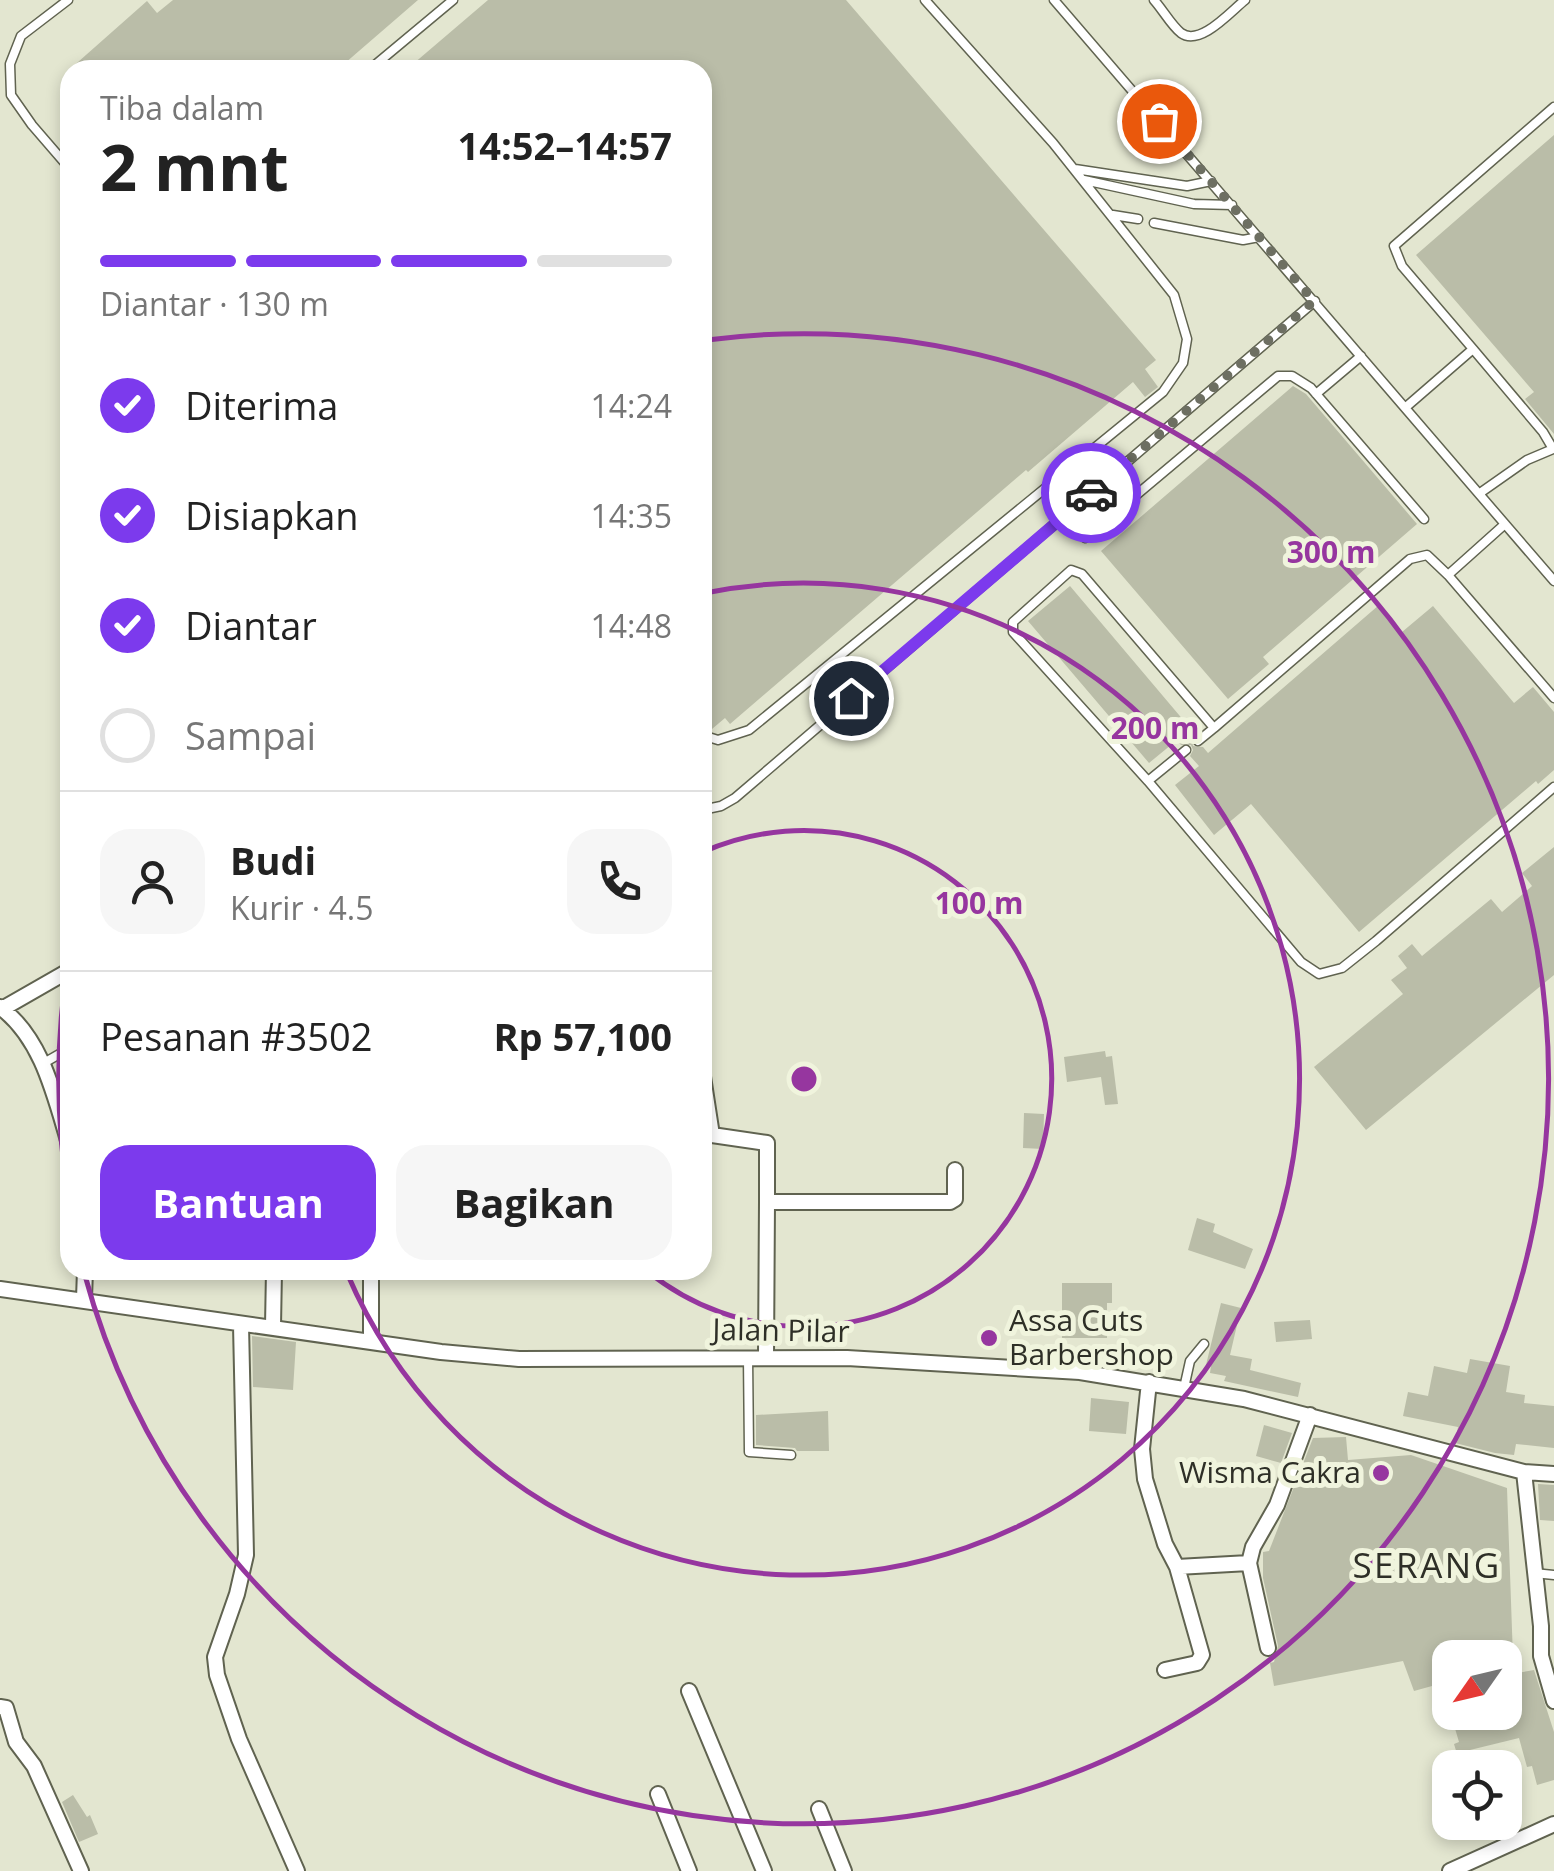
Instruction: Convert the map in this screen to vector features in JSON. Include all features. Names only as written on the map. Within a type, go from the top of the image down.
[{"type":"street","points":[[60,976],[1,1008],[19,1022],[42,1064],[60,1118]]},
{"type":"street","points":[[712,1135],[767,1142],[766,1356]]},
{"type":"street","points":[[768,1202],[952,1201],[956,1199],[955,1170]]},
{"type":"street","points":[[84,1300],[85,1280]]},
{"type":"street","points":[[273,1326],[274,1280]]},
{"type":"street","points":[[371,1280],[371,1341]]},
{"type":"street","name":"Jalan Pilar","points":[[0,1289],[241,1325],[518,1359],[766,1356],[1080,1372],[1184,1388],[1310,1416],[1524,1472],[1554,1474]]},
{"type":"street","points":[[241,1325],[246,1554],[215,1657],[217,1675],[239,1739],[296,1871]]},
{"type":"street","points":[[1148,1382],[1142,1449],[1145,1480],[1165,1544],[1178,1567],[1202,1658],[1197,1663],[1165,1670]]},
{"type":"street","points":[[1268,1648],[1249,1563],[1252,1546],[1277,1505],[1310,1416]]},
{"type":"street","points":[[1524,1472],[1534,1573],[1547,1627],[1541,1656],[1554,1701]]},
{"type":"street","points":[[1178,1567],[1249,1563]]},
{"type":"street","points":[[688,1691],[764,1871]]},
{"type":"street","points":[[0,1706],[6,1708],[16,1742],[34,1766],[81,1871]]},
{"type":"street","points":[[658,1794],[689,1871]]},
{"type":"street","points":[[819,1809],[844,1871]]},
{"type":"street","points":[[1450,1871],[1554,1824]]},
{"type":"lane","points":[[60,157],[11,95],[10,64],[22,36],[68,0]]},
{"type":"lane","points":[[381,60],[453,0]]},
{"type":"lane","points":[[712,738],[718,740],[748,730],[1163,392],[1183,363],[1187,340],[1174,295],[1074,169],[924,0]]},
{"type":"lane","points":[[1054,0],[1554,580]]},
{"type":"lane","points":[[1154,0],[1182,33],[1193,37],[1204,33],[1244,0]]},
{"type":"lane","points":[[1480,492],[1527,460],[1553,449],[1543,432],[1402,266],[1394,246],[1554,107]]},
{"type":"lane","points":[[1074,169],[1187,186],[1211,181]]},
{"type":"lane","points":[[1083,180],[1194,204],[1232,205]]},
{"type":"lane","points":[[1111,214],[1138,220]]},
{"type":"lane","points":[[1154,222],[1243,240],[1259,237]]},
{"type":"lane","points":[[712,806],[736,798],[1314,301]]},
{"type":"lane","points":[[1406,407],[1473,349]]},
{"type":"lane","points":[[1316,394],[1361,356]]},
{"type":"lane","points":[[1085,538],[1278,376],[1304,381],[1424,519]]},
{"type":"lane","points":[[1448,575],[1505,524]]},
{"type":"lane","points":[[1198,741],[1414,557],[1427,555],[1554,698]]},
{"type":"lane","points":[[1214,728],[1082,574],[1071,570],[1013,622],[1013,632],[1148,781],[1300,962],[1319,974],[1342,968],[1376,942],[1554,787]]},
{"type":"lane","points":[[1148,781],[1186,750]]},
{"type":"lane","points":[[42,1064],[60,1054]]},
{"type":"lane","points":[[1184,1388],[1189,1364],[1204,1344]]},
{"type":"lane","points":[[748,1356],[748,1452],[791,1456]]},
{"type":"lane","points":[[1534,1573],[1554,1575]]},
{"type":"building","points":[[173,0],[418,0],[349,60],[80,60],[147,1],[157,13]]},
{"type":"building","points":[[488,0],[846,0],[1156,360],[1145,369],[1158,387],[1145,397],[1133,382],[730,724],[725,718],[712,729],[712,60],[418,60]]},
{"type":"building","points":[[1554,135],[1554,434],[1525,399],[1534,392],[1416,255]]},
{"type":"building","points":[[1293,386],[1306,394],[1417,524],[1263,657],[1269,664],[1228,699],[1101,551]]},
{"type":"building","points":[[1070,586],[1190,728],[1193,746],[1203,747],[1208,753],[1379,605],[1402,632],[1433,606],[1514,703],[1533,687],[1554,712],[1554,770],[1538,784],[1536,781],[1359,932],[1251,804],[1214,835],[1175,785],[1199,766],[1190,756],[1191,745],[1181,745],[1177,740],[1149,763],[1028,621]]},
{"type":"building","points":[[1554,847],[1554,975],[1366,1130],[1314,1067],[1403,994],[1391,980],[1407,968],[1398,956],[1412,944],[1422,956],[1491,899],[1502,912],[1532,886],[1522,873]]},
{"type":"building","points":[[1105,1051],[1106,1057],[1112,1056],[1118,1104],[1105,1105],[1101,1077],[1067,1082],[1064,1057]]},
{"type":"building","points":[[1024,1113],[1044,1114],[1043,1149],[1023,1148]]},
{"type":"building","points":[[1197,1218],[1215,1224],[1213,1232],[1253,1249],[1245,1269],[1188,1250]]},
{"type":"building","points":[[1062,1283],[1112,1283],[1112,1303],[1107,1303],[1107,1338],[1062,1338]]},
{"type":"building","points":[[1221,1303],[1241,1308],[1230,1355],[1252,1359],[1250,1370],[1301,1383],[1298,1397],[1224,1381],[1226,1376],[1210,1373],[1211,1366],[1206,1365]]},
{"type":"building","points":[[1310,1320],[1312,1339],[1276,1342],[1274,1322]]},
{"type":"building","points":[[252,1336],[296,1342],[293,1390],[253,1387]]},
{"type":"building","points":[[1470,1359],[1510,1366],[1506,1392],[1525,1395],[1524,1403],[1554,1406],[1554,1448],[1516,1444],[1514,1455],[1495,1453],[1455,1443],[1458,1427],[1403,1416],[1408,1392],[1428,1396],[1434,1366],[1467,1373]]},
{"type":"building","points":[[1091,1398],[1129,1402],[1126,1434],[1089,1431]]},
{"type":"building","points":[[828,1411],[829,1451],[756,1445],[756,1415]]},
{"type":"building","points":[[1264,1425],[1292,1433],[1281,1463],[1256,1456]]},
{"type":"building","points":[[1346,1437],[1348,1460],[1411,1455],[1507,1488],[1512,1640],[1432,1640],[1432,1686],[1414,1691],[1403,1661],[1274,1686],[1270,1663],[1274,1662],[1278,1646],[1263,1578],[1263,1552],[1269,1551],[1313,1438]]},
{"type":"building","points":[[1538,1484],[1554,1485],[1554,1521],[1540,1520]]},
{"type":"building","points":[[1534,1670],[1554,1732],[1554,1780],[1537,1785],[1519,1738],[1470,1750],[1456,1750],[1454,1744],[1459,1742],[1455,1730],[1522,1730],[1522,1672]]},
{"type":"building","points":[[73,1795],[87,1817],[90,1815],[98,1834],[79,1842],[62,1802]]},
{"type":"way so far","points":[[1091,493],[1314,301],[1159,121]]},
{"type":"place","name":"Assa Cuts Barbershop","points":[[989,1338]]},
{"type":"place","name":"Wisma Cakra","points":[[1381,1473]]},
{"type":"district","name":"SERANG","points":[[1427,1566]]},
{"type":"route","points":[[851,698],[1091,493]]}]
